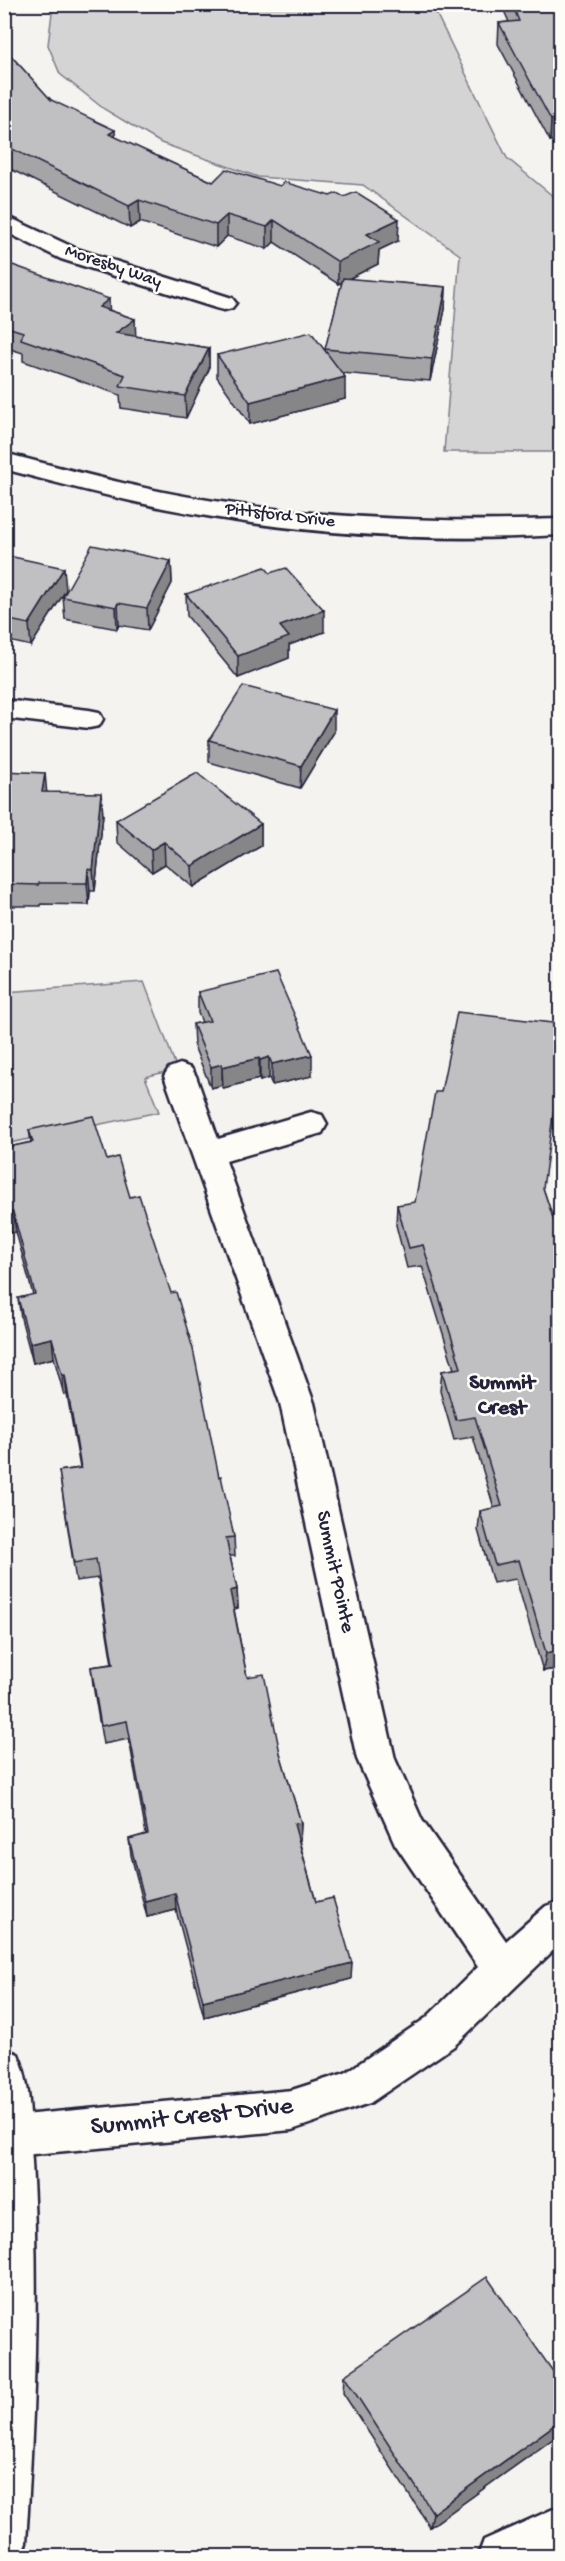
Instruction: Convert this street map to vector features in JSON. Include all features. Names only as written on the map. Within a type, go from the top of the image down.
[{"type":"street","name":"Moresby Way","points":[[4,222],[69,254],[224,303]]},
{"type":"street","name":"Pittsford Drive","points":[[4,461],[163,500],[253,514],[382,526],[520,529],[561,527]]},
{"type":"street","points":[[4,709],[89,719]]},
{"type":"street","name":"Summit Pointe","points":[[180,1076],[297,1403],[376,1759],[408,1832],[503,1970]]},
{"type":"street","points":[[208,1154],[311,1124]]},
{"type":"street","name":"Summit Crest Drive","points":[[12,2136],[292,2110],[356,2089],[440,2032],[503,1970],[561,1919]]},
{"type":"street","points":[[4,2068],[12,2136],[14,2271],[10,2454],[4,2543]]},
{"type":"street","points":[[500,2556],[561,2528]]},
{"type":"shaded area","points":[[53,5],[432,5],[507,158],[560,202],[560,452],[444,452],[460,255],[363,185],[258,177],[161,143],[104,109],[60,74],[48,45]]},
{"type":"shaded area","points":[[144,982],[177,1069],[145,1077],[159,1112],[5,1144],[5,992]]},
{"type":"building","points":[[512,4],[561,4],[561,121],[551,120],[499,23],[519,21]]},
{"type":"building","points":[[4,48],[51,100],[115,130],[109,134],[213,182],[226,169],[280,186],[284,182],[330,196],[337,193],[344,197],[356,192],[399,219],[367,234],[379,242],[338,262],[274,220],[267,227],[227,215],[216,225],[139,200],[129,206],[4,145]]},
{"type":"building","points":[[4,262],[109,299],[99,307],[135,319],[116,333],[209,348],[185,396],[120,386],[125,375],[21,339],[23,332],[4,326]]},
{"type":"building","points":[[343,278],[446,287],[432,359],[325,349]]},
{"type":"building","points":[[311,332],[345,377],[250,402],[217,355]]},
{"type":"building","points":[[92,545],[171,561],[147,608],[118,603],[116,607],[63,597]]},
{"type":"building","points":[[4,555],[64,568],[29,624],[4,619]]},
{"type":"building","points":[[265,567],[270,573],[286,568],[324,610],[280,626],[289,637],[238,656],[186,594]]},
{"type":"building","points":[[243,686],[334,710],[301,766],[209,740]]},
{"type":"building","points":[[4,771],[45,773],[42,792],[101,793],[93,870],[88,869],[87,883],[4,884]]},
{"type":"building","points":[[197,773],[261,824],[192,866],[164,842],[151,850],[116,820]]},
{"type":"building","points":[[276,973],[312,1055],[272,1064],[269,1057],[222,1067],[222,1064],[211,1067],[193,1024],[210,1021],[198,992]]},
{"type":"building","points":[[457,1012],[561,1024],[561,1058],[543,1188],[561,1242],[561,1260],[556,1261],[561,1274],[561,1650],[546,1653],[519,1560],[495,1565],[480,1511],[502,1506],[475,1417],[456,1420],[442,1371],[461,1368],[423,1245],[409,1248],[397,1205],[415,1202],[435,1092],[441,1092]]},
{"type":"building","points":[[93,1116],[107,1160],[118,1157],[130,1197],[139,1195],[171,1293],[176,1292],[193,1349],[219,1477],[221,1476],[234,1537],[226,1538],[237,1589],[230,1591],[247,1677],[264,1674],[280,1753],[301,1823],[294,1824],[316,1902],[333,1898],[352,1963],[203,2001],[175,1893],[145,1901],[129,1839],[148,1834],[127,1721],[101,1726],[91,1667],[113,1664],[96,1559],[74,1563],[59,1471],[81,1468],[65,1375],[62,1375],[52,1338],[30,1343],[18,1298],[35,1294],[13,1212],[7,1213],[4,1205],[4,1148],[33,1142],[29,1130]]},
{"type":"building","points":[[487,2277],[561,2383],[561,2420],[433,2513],[344,2376]]},
{"type":"district","name":"Summit Crest","points":[[502,1396]]}]
